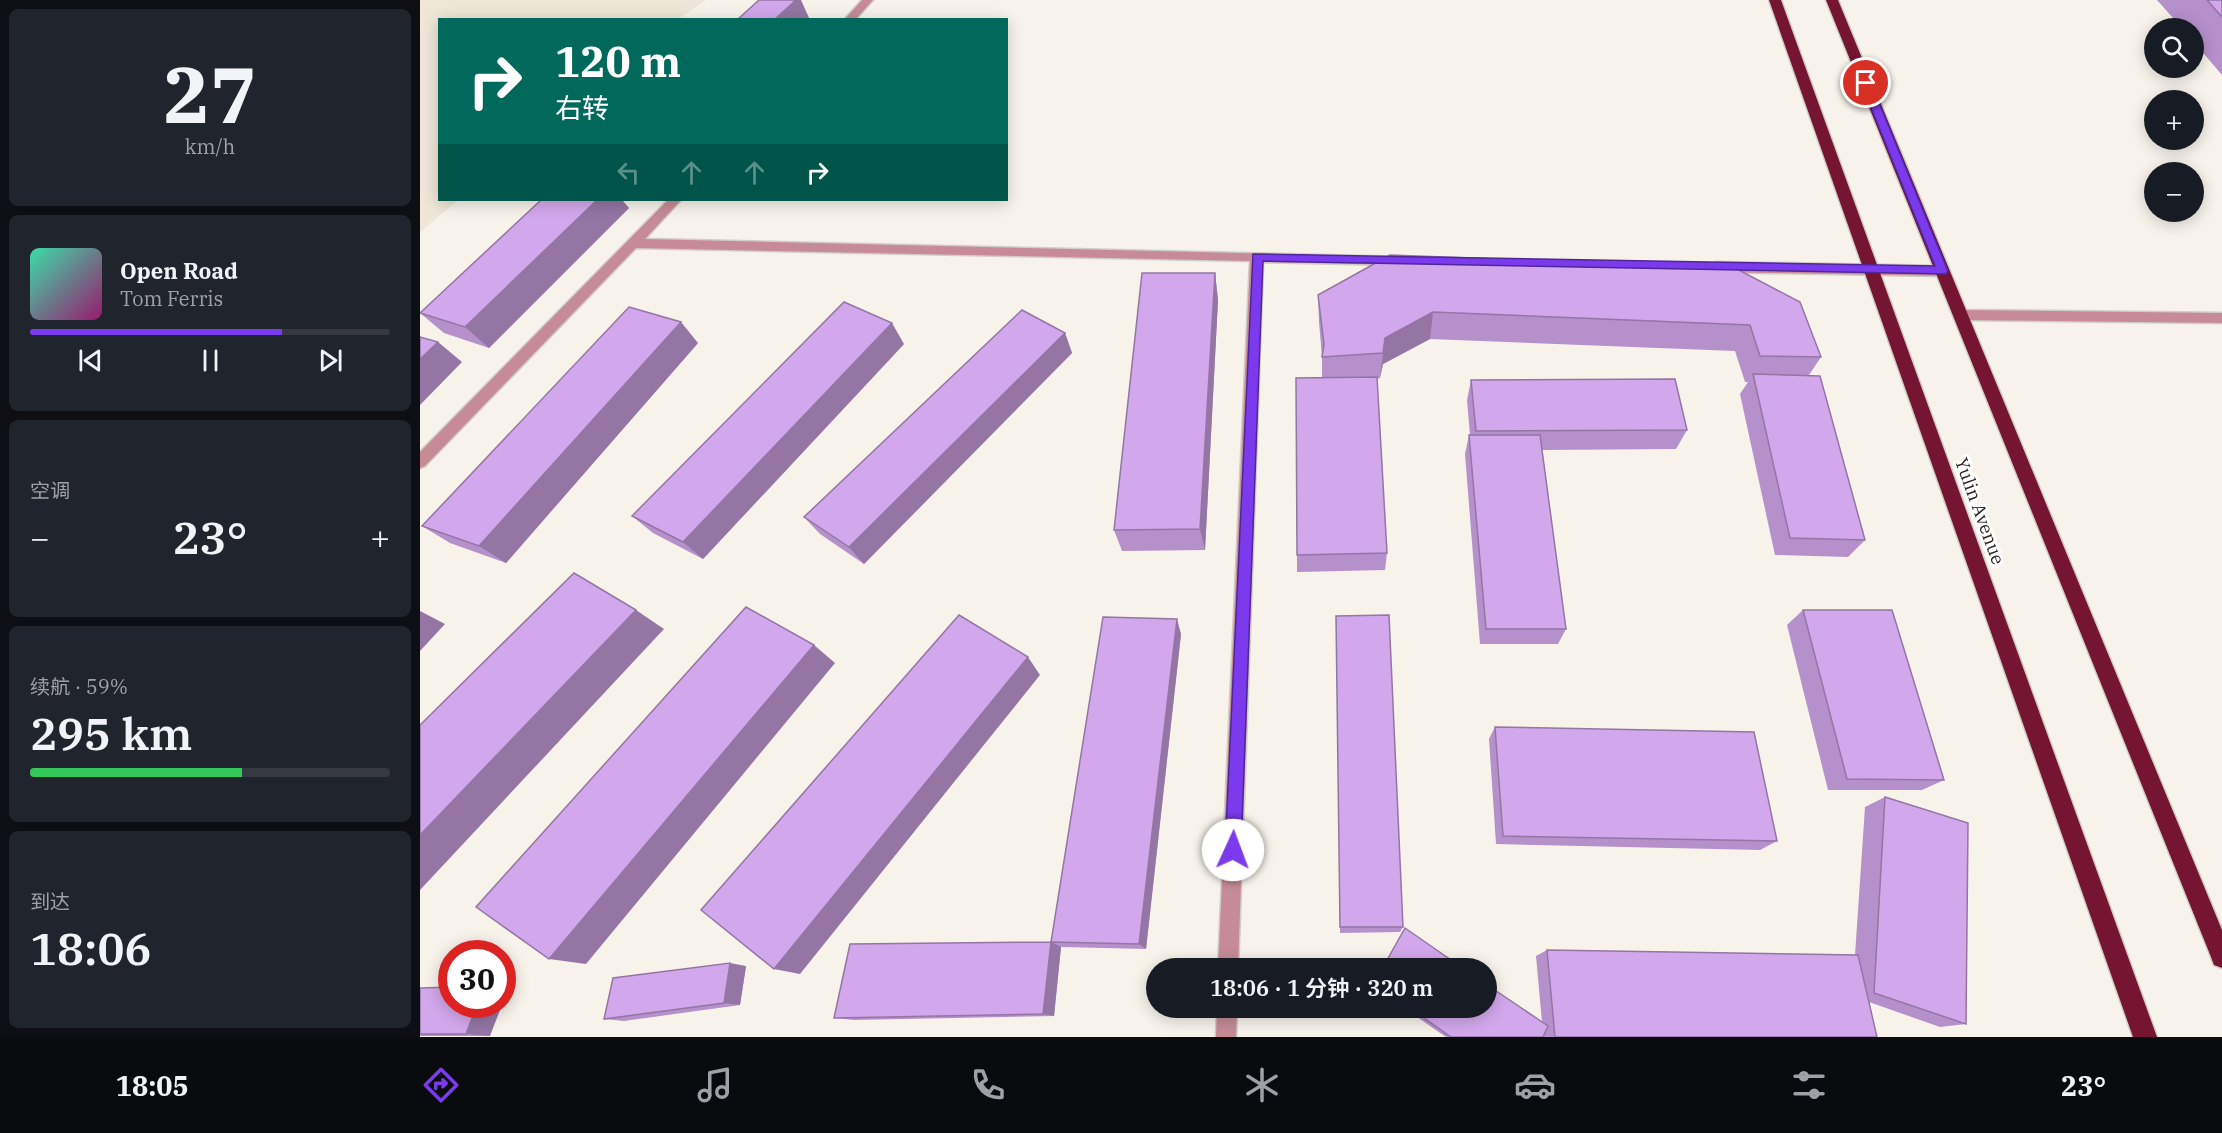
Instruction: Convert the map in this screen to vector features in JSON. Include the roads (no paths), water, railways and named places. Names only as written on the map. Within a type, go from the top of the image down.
[{"type":"highway","name":"Yulin Avenue","points":[[1775,0],[2145,1037]]},
{"type":"highway","points":[[1832,0],[2222,957]]},
{"type":"street","points":[[851,18],[868,0]]},
{"type":"street","points":[[420,462],[674,201]]},
{"type":"street","points":[[633,243],[1411,261]]},
{"type":"street","points":[[1228,958],[1257,257]]},
{"type":"street","points":[[1706,267],[1942,271]]},
{"type":"street","points":[[1961,315],[2222,318]]},
{"type":"street","points":[[1226,1037],[1227,1018]]}]
